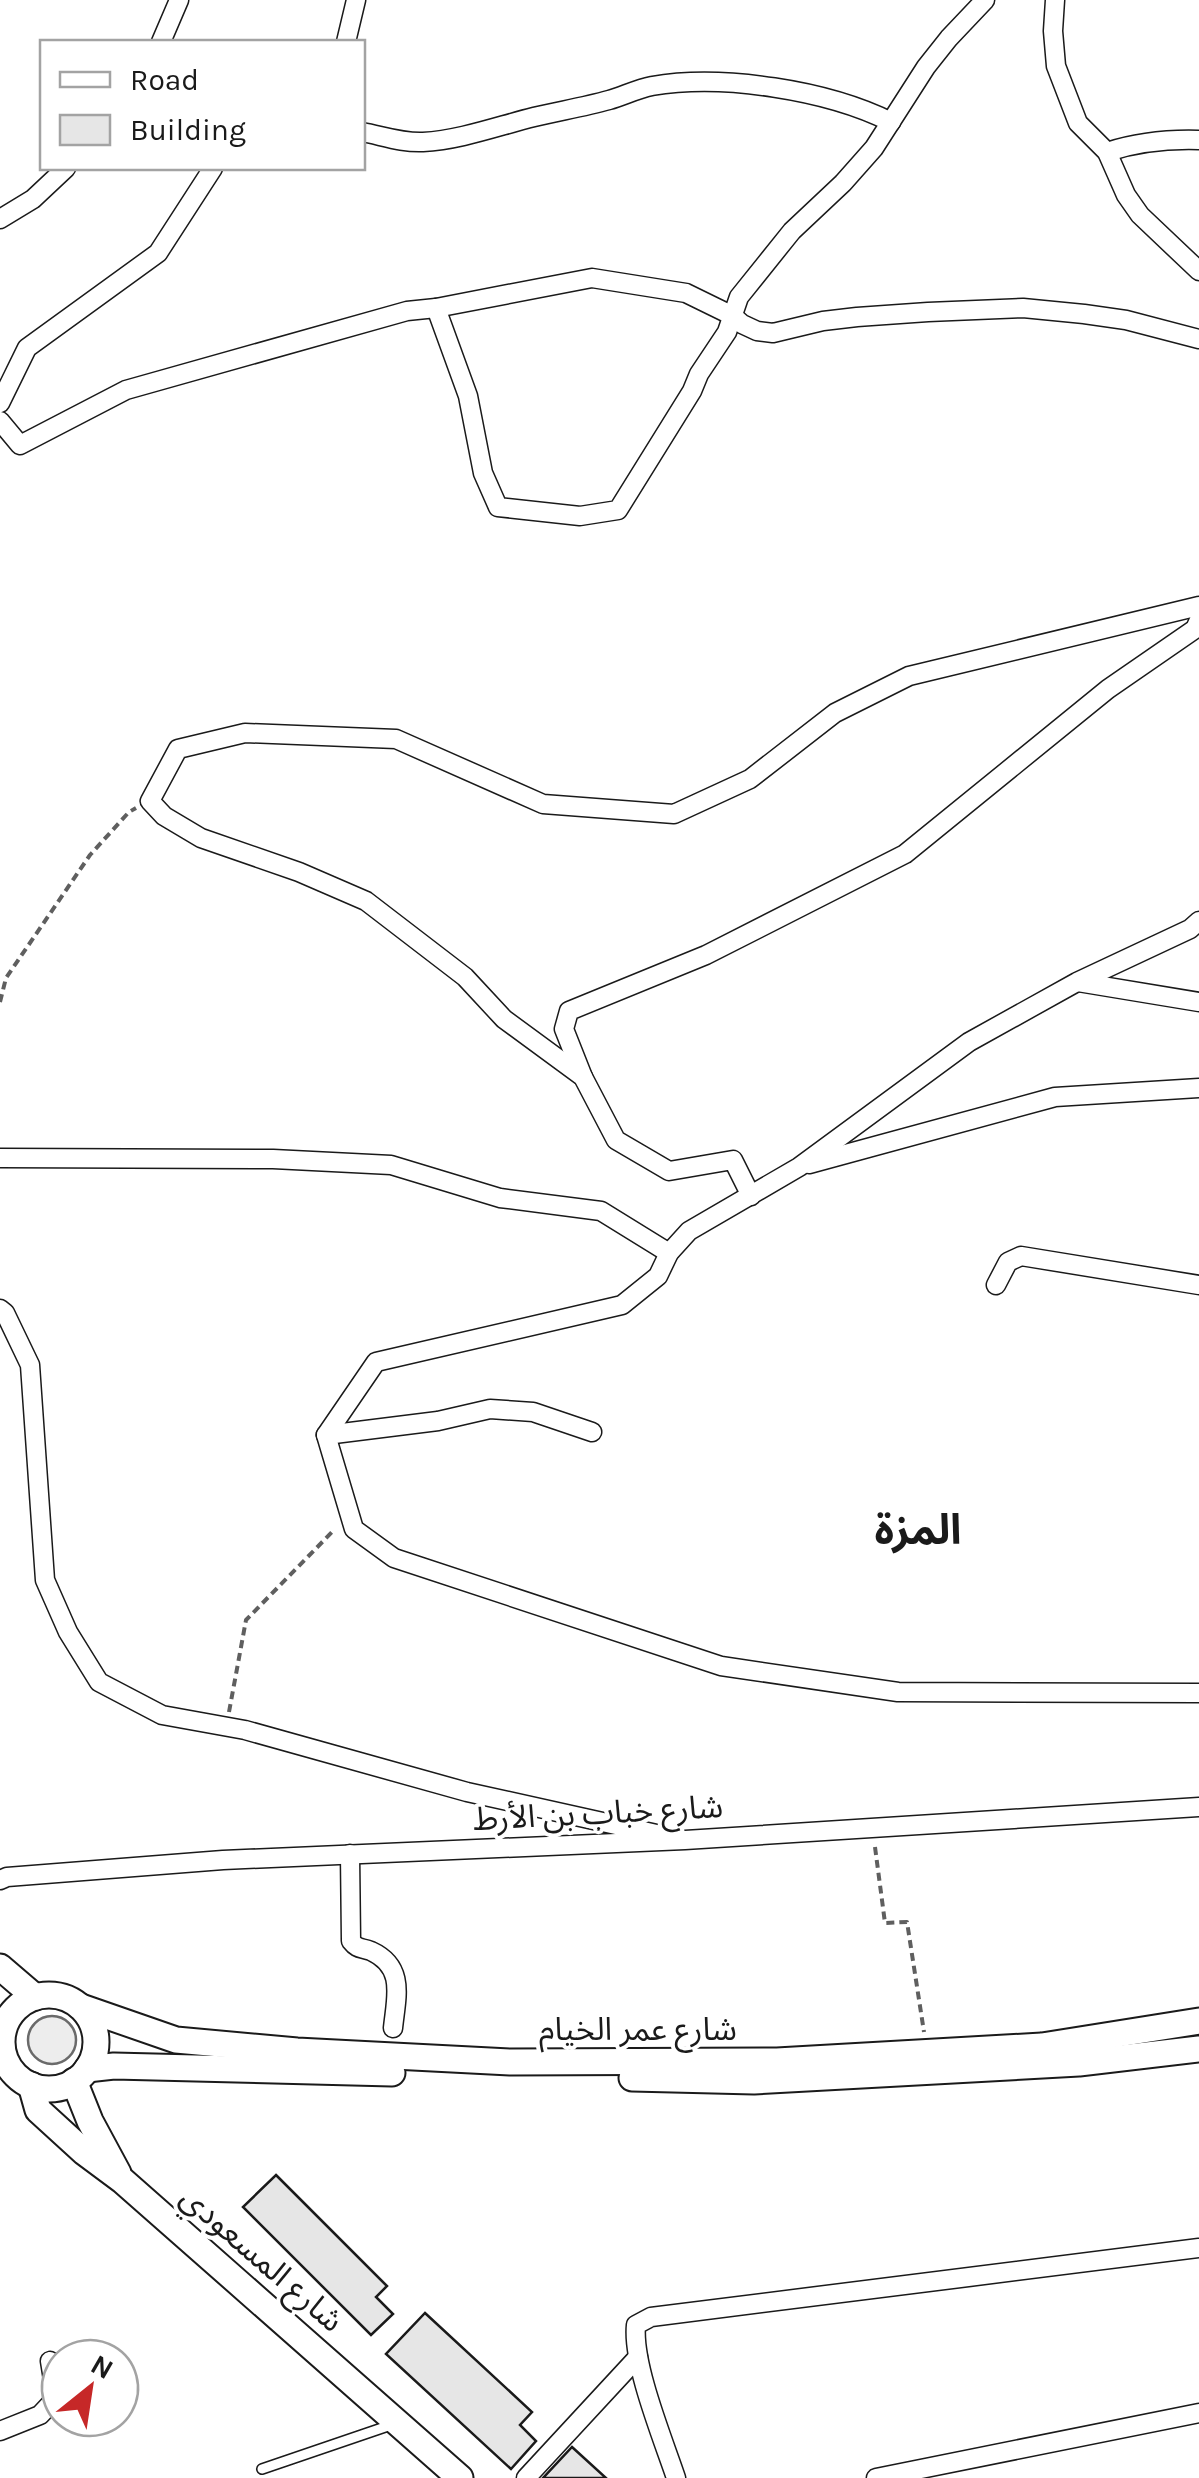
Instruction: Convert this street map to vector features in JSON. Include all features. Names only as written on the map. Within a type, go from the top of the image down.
[{"type":"street","points":[[162,40],[179,0]]},
{"type":"street","points":[[346,40],[356,0]]},
{"type":"street","points":[[436,308],[468,396],[483,473],[498,507],[580,516],[618,510],[727,332],[739,297],[792,231],[874,148],[926,67],[985,0]]},
{"type":"street","points":[[1056,0],[1056,66],[1078,123],[1107,152],[1126,195],[1140,215],[1199,270]]},
{"type":"street","points":[[365,133],[403,142],[425,142],[676,83],[764,86],[849,104],[891,122]]},
{"type":"street","points":[[1107,152],[1160,140],[1199,140]]},
{"type":"street","points":[[0,219],[33,199],[64,170]]},
{"type":"street","points":[[0,403],[27,348],[158,253],[212,170]]},
{"type":"street","points":[[0,420],[20,445],[126,390],[407,311],[592,278],[686,293],[734,316],[742,324],[774,333],[824,321],[1023,308],[1126,320],[1199,339]]},
{"type":"street","points":[[583,1077],[504,1019],[465,977],[366,901],[299,872],[202,838],[164,816],[150,801],[178,749],[245,733],[396,739],[543,804],[674,814],[750,778],[835,714],[909,676],[1199,606]]},
{"type":"street","points":[[751,1196],[733,1160],[668,1171],[616,1140],[564,1030],[569,1011],[706,955],[905,854],[1108,690],[1194,629],[1199,620]]},
{"type":"street","points":[[326,1435],[376,1362],[622,1305],[658,1276],[669,1253],[690,1231],[799,1167],[969,1042],[1199,921]]},
{"type":"street","points":[[1077,982],[1199,1002]]},
{"type":"street","points":[[799,1167],[1055,1097],[1199,1088]]},
{"type":"street","points":[[0,1158],[273,1159],[391,1165],[500,1198],[600,1211],[669,1253]]},
{"type":"street","points":[[996,1285],[1008,1262],[1021,1256],[1199,1285]]},
{"type":"street","points":[[0,1309],[30,1364],[45,1580],[68,1632],[100,1682],[162,1715],[246,1730],[467,1792],[685,1840]]},
{"type":"street","points":[[326,1435],[438,1422],[490,1409],[533,1412],[592,1432]]},
{"type":"street","points":[[326,1435],[354,1529],[394,1558],[722,1666],[898,1692],[1199,1693]]},
{"type":"street","name":"شارع خباب بن الأرط","points":[[0,1880],[223,1860],[685,1840],[1199,1807]]},
{"type":"street","points":[[350,1854],[351,1940],[356,1948],[378,1956],[397,1977],[392,2028]]},
{"type":"street","points":[[0,1968],[35,1996]]},
{"type":"street","points":[[51,1994],[81,2007],[94,2030],[96,2044],[94,2057],[81,2075],[60,2087],[45,2088],[31,2085],[4,2064],[5,2024],[22,2002],[51,1994]]},
{"type":"street","name":"شارع عمر الخيام","points":[[81,2007],[176,2040],[297,2051],[510,2062],[778,2061],[1042,2046],[1199,2021]]},
{"type":"street","name":"شارع عمر الخيام","points":[[81,2075],[114,2066],[754,2081],[1079,2063],[1199,2048]]},
{"type":"street","points":[[81,2075],[90,2121],[123,2181]]},
{"type":"street","name":"شارع المسعودي","points":[[31,2085],[38,2110],[460,2478]]},
{"type":"street","points":[[676,2478],[635,2338],[636,2325],[651,2318],[1199,2248]]},
{"type":"street","points":[[526,2478],[638,2357]]},
{"type":"street","points":[[876,2478],[1199,2413]]},
{"type":"street","points":[[0,2431],[40,2415]]},
{"type":"lane","points":[[262,2470],[398,2422]]},
{"type":"path","points":[[0,1002],[6,978],[90,855],[128,812],[150,801]]},
{"type":"path","points":[[227,1726],[246,1620],[349,1514]]},
{"type":"path","points":[[872,1828],[885,1923],[907,1922],[927,2052]]},
{"type":"shaded area","points":[[52,2016],[69,2023],[76,2040],[69,2057],[52,2064],[35,2057],[28,2040],[35,2023]]},
{"type":"building","points":[[276,2175],[387,2286],[376,2297],[393,2314],[371,2335],[243,2207]]},
{"type":"building","points":[[425,2313],[532,2412],[520,2425],[536,2441],[511,2469],[386,2354]]},
{"type":"building","points":[[572,2447],[606,2478],[543,2478]]},
{"type":"district","name":"المزة","points":[[918,1530]]}]
